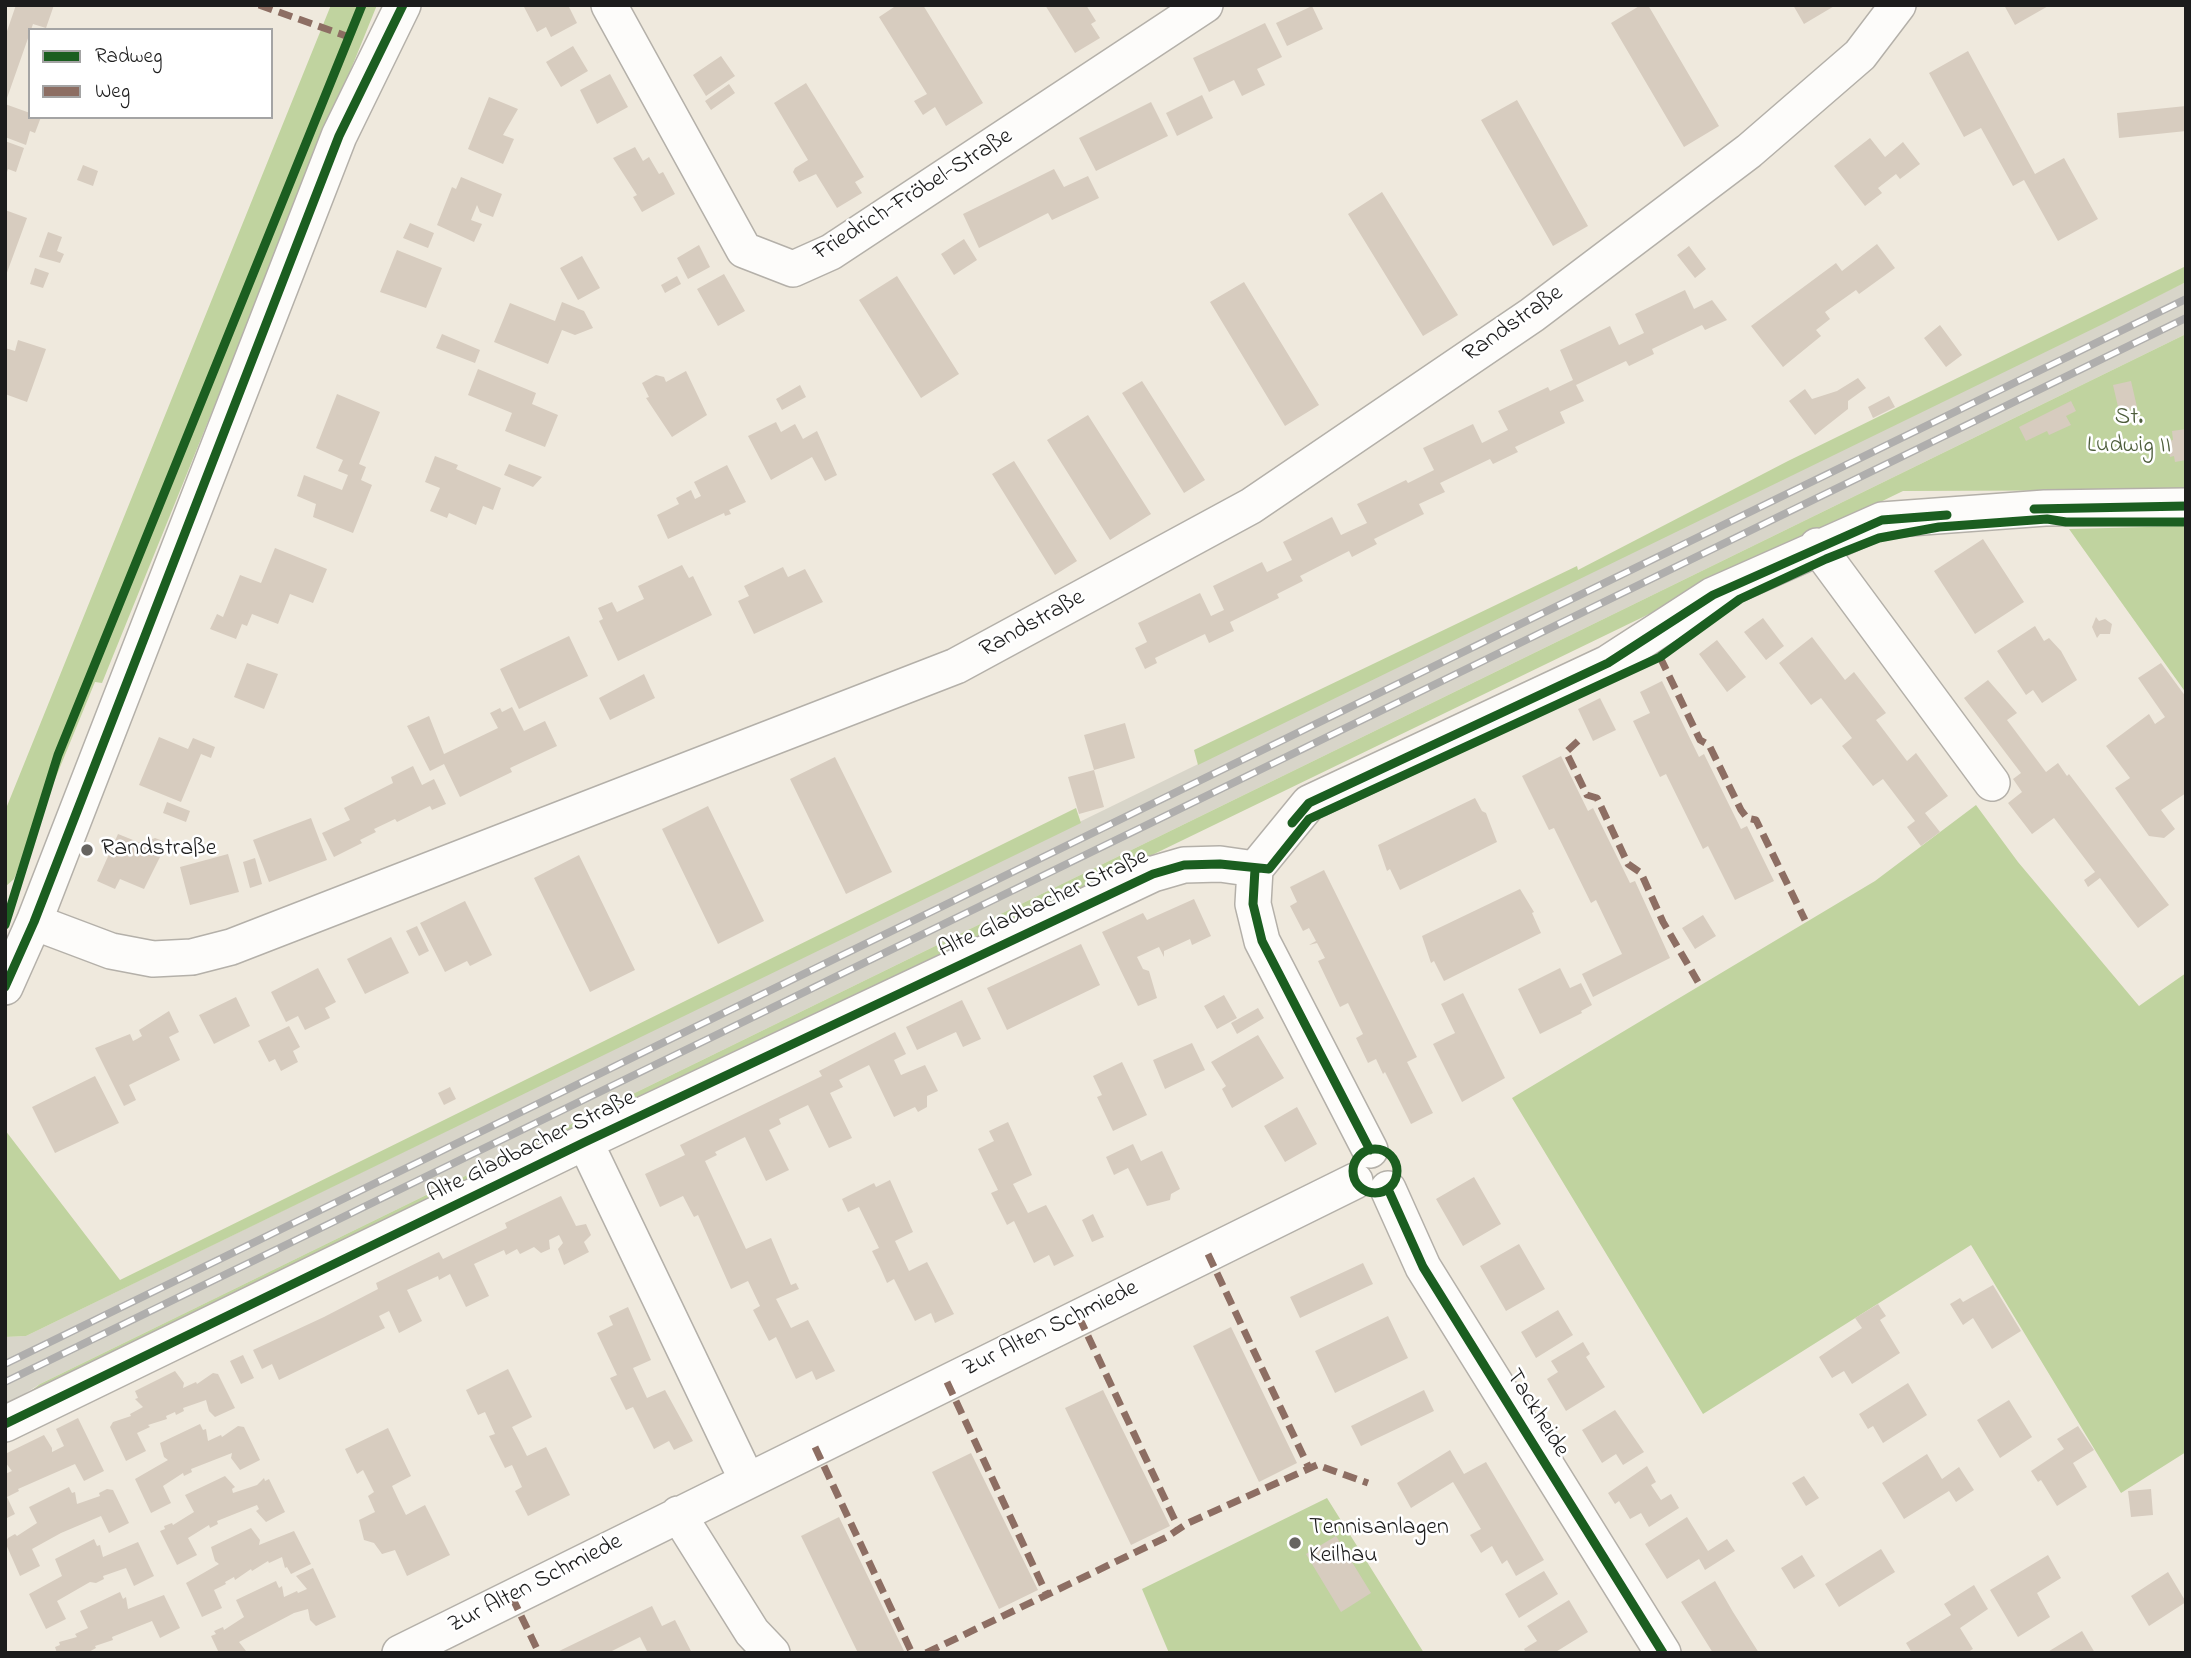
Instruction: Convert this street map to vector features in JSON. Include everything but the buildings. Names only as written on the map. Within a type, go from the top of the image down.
[{"type":"street","points":[[5,987],[34,922],[340,136],[403,5]]},
{"type":"street","name":"Friedrich-Fröbel-Straße","points":[[609,5],[744,250],[793,270],[831,252],[1205,5]]},
{"type":"street","name":"Randstraße","points":[[34,922],[111,951],[153,959],[192,957],[232,947],[956,666],[1251,506],[1532,315],[1759,142],[1860,55],[1898,5]]},
{"type":"street","points":[[1371,1185],[1355,1161],[1370,1150],[1262,940],[1253,904],[1255,869],[1309,803],[1608,663],[1713,595],[1882,520],[2045,508],[2186,506]]},
{"type":"street","points":[[1817,547],[1992,783]]},
{"type":"street","name":"Alte Gladbacher Straße","points":[[5,1424],[585,1142],[1153,874],[1184,865],[1220,864],[1255,869]]},
{"type":"street","points":[[585,1142],[747,1480]]},
{"type":"street","name":"Zur Alten Schmiede","points":[[400,1653],[747,1480],[1371,1185]]},
{"type":"street","name":"Tackheide","points":[[1371,1185],[1663,1653]]},
{"type":"street","points":[[678,1514],[752,1632],[772,1653]]},
{"type":"shaded area","points":[[2186,282],[2186,334],[40,1384],[5,1406],[5,1337],[26,1336]]},
{"type":"green space","points":[[331,5],[377,5],[102,683],[95,682],[14,879],[5,887],[5,811]]},
{"type":"green space","points":[[2186,266],[2186,282],[2105,323],[1198,765],[1194,750],[1577,566],[1578,570],[1788,461]]},
{"type":"green space","name":"St. Ludwig II","points":[[2186,334],[2186,490],[1903,491],[5,1411],[40,1384]]},
{"type":"green space","points":[[2186,526],[2186,693],[2069,529]]},
{"type":"green space","points":[[1976,805],[2018,862],[2139,1006],[2186,973],[2186,1452],[2121,1493],[1971,1245],[1703,1414],[1512,1098],[1875,881]]},
{"type":"green space","points":[[1076,808],[1081,823],[26,1336],[5,1337],[5,1130],[120,1280]]},
{"type":"green space","name":"Tennisanlagen Keilhau","points":[[1327,1498],[1424,1653],[1169,1653],[1142,1589]]},
{"type":"railway","points":[[5,1364],[2186,299]]},
{"type":"railway","points":[[5,1382],[2186,318]]},
{"type":"marked path","points":[[259,5],[349,37]]},
{"type":"marked path","points":[[1660,657],[1700,740],[1709,745],[1741,810],[1747,818],[1756,820],[1805,920]]},
{"type":"marked path","points":[[1578,741],[1566,752],[1587,795],[1597,798],[1628,864],[1641,873],[1663,922],[1698,982]]},
{"type":"marked path","points":[[1208,1254],[1309,1468]]},
{"type":"marked path","points":[[1079,1317],[1179,1529]]},
{"type":"marked path","points":[[947,1382],[1047,1595]]},
{"type":"marked path","points":[[815,1447],[912,1653]]},
{"type":"marked path","points":[[926,1653],[1167,1537],[1188,1523],[1317,1465],[1368,1483]]},
{"type":"marked path","points":[[512,1597],[539,1653]]},
{"type":"cycle path","points":[[5,925],[58,755],[362,5]]},
{"type":"cycle path","points":[[5,987],[34,922],[339,136],[403,5]]},
{"type":"cycle path","points":[[2034,509],[2186,506]]},
{"type":"cycle path","points":[[1292,823],[1309,803],[1608,663],[1713,595],[1882,520],[1947,515]]},
{"type":"cycle path","points":[[5,1424],[585,1142],[1153,874],[1184,865],[1220,864],[1269,869],[1309,819],[1660,657],[1740,599],[1826,559],[1879,538],[1939,527],[2047,519],[2066,522],[2186,522]]},
{"type":"cycle path","points":[[1255,869],[1253,904],[1262,941],[1370,1150]]},
{"type":"cycle path","points":[[1375,1149],[1391,1155],[1397,1171],[1391,1187],[1375,1193],[1359,1187],[1353,1171],[1359,1155],[1375,1149]]},
{"type":"cycle path","points":[[1388,1189],[1423,1267],[1663,1653]]},
{"type":"place","name":"Randstraße","points":[[87,850]]},
{"type":"place","name":"Tennisanlagen Keilhau","points":[[1295,1543]]}]
